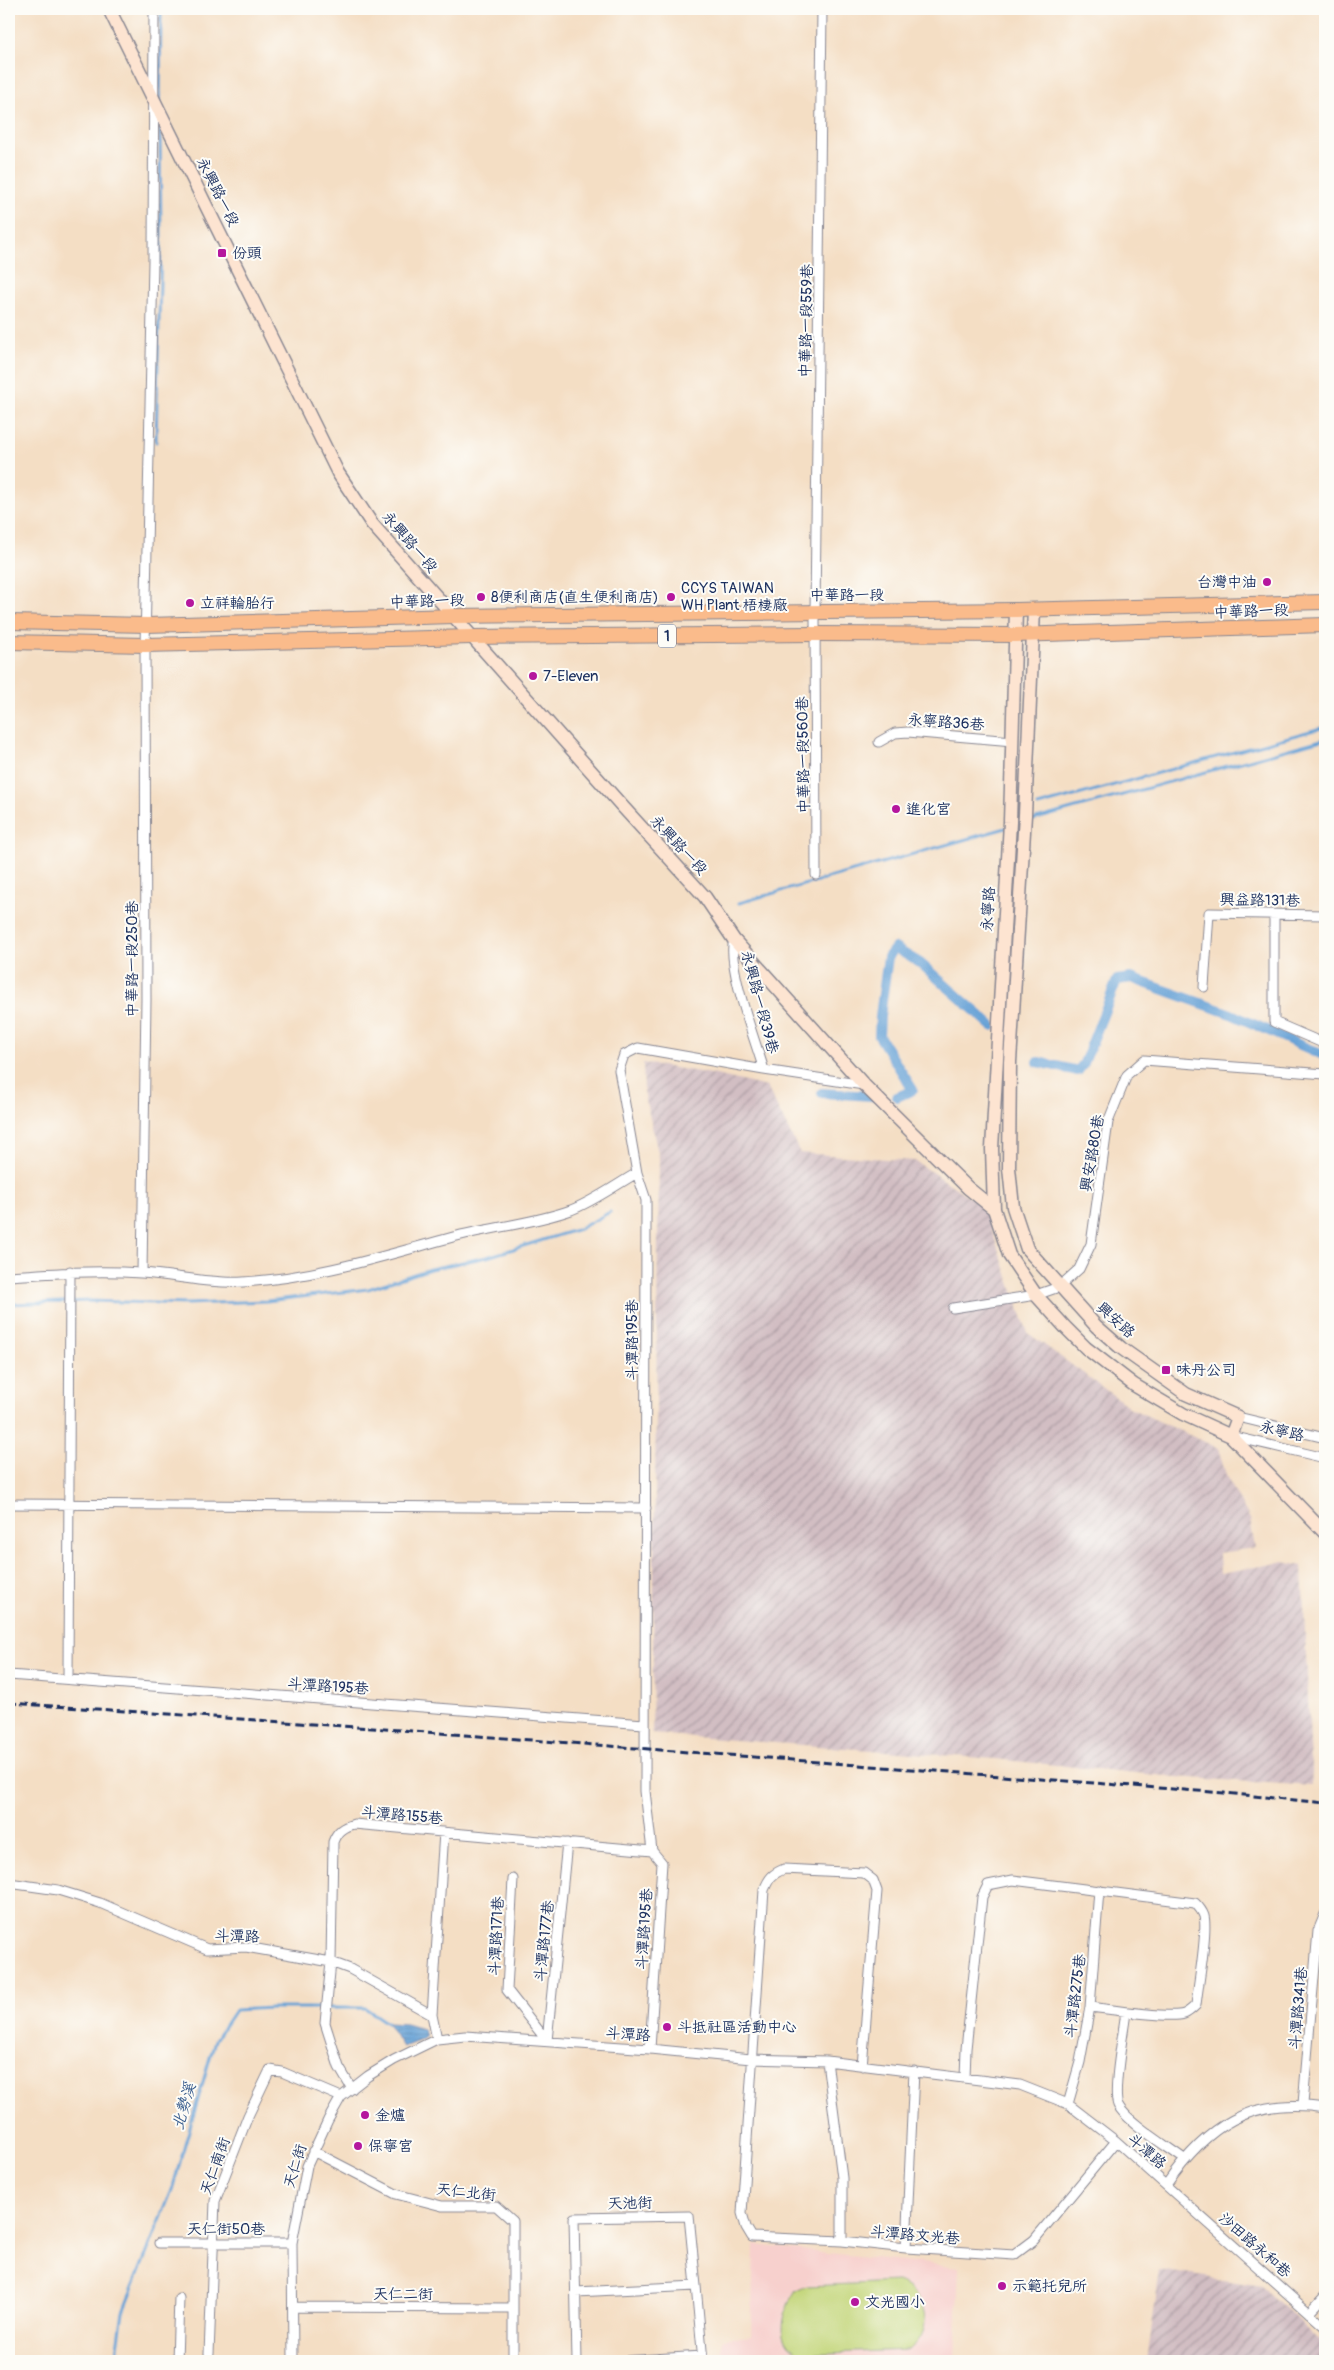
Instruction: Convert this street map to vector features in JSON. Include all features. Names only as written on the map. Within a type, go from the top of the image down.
[{"type":"main road","name":"中華路一段","points":[[9,622],[147,625],[454,616],[1034,610],[1325,602]]},
{"type":"main road","name":"中華路一段","points":[[9,642],[145,645],[472,638],[815,634],[1016,635],[1325,626]]},
{"type":"street","name":"永興路一段","points":[[109,9],[343,481],[372,524],[705,897],[734,940],[864,1085]]},
{"type":"street","name":"中華路一段250巷","points":[[142,1273],[146,1000],[145,645],[147,625],[153,261],[154,9]]},
{"type":"street","name":"中華路一段559巷","points":[[815,634],[822,9]]},
{"type":"street","name":"永寧路","points":[[994,1209],[992,1149],[995,1063],[1010,822],[1016,610]]},
{"type":"street","name":"永寧路","points":[[1013,1207],[1009,1168],[1010,1062],[1034,610]]},
{"type":"street","name":"中華路一段560巷","points":[[815,634],[816,875]]},
{"type":"street","name":"永寧路36巷","points":[[879,742],[895,733],[908,732],[1012,741]]},
{"type":"street","name":"興益路131巷","points":[[1204,987],[1210,913],[1325,916]]},
{"type":"street","points":[[1274,915],[1274,1022],[1325,1044]]},
{"type":"street","name":"永興路一段39巷","points":[[734,940],[731,949],[735,973],[764,1070]]},
{"type":"street","name":"斗潭路195巷","points":[[650,2049],[662,1863],[652,1851],[645,1791],[646,1200],[637,1173],[619,1070],[624,1055],[638,1048],[764,1070]]},
{"type":"street","name":"興安路80巷","points":[[953,1308],[1036,1295],[1059,1287],[1079,1269],[1091,1244],[1108,1122],[1127,1075],[1144,1060],[1325,1074]]},
{"type":"street","points":[[764,1070],[864,1085],[968,1188],[994,1209],[1009,1255],[1036,1295],[1086,1348],[1134,1385],[1183,1414],[1231,1436],[1325,1533]]},
{"type":"street","points":[[9,1276],[70,1271],[142,1273],[207,1282],[243,1282],[299,1276],[353,1266],[455,1236],[550,1216],[573,1209],[637,1173]]},
{"type":"street","points":[[994,1209],[1013,1207]]},
{"type":"street","name":"興安路","points":[[1013,1207],[1027,1248],[1059,1287],[1096,1326],[1121,1348],[1186,1394],[1238,1417]]},
{"type":"street","points":[[68,1679],[70,1271]]},
{"type":"street","name":"永寧路","points":[[1238,1417],[1325,1438]]},
{"type":"street","points":[[1231,1436],[1238,1417]]},
{"type":"street","name":"永寧路","points":[[1231,1436],[1325,1458]]},
{"type":"street","points":[[9,1504],[646,1508]]},
{"type":"street","name":"斗潭路195巷","points":[[9,1675],[644,1724]]},
{"type":"street","name":"斗潭路155巷","points":[[352,2089],[339,2067],[325,2023],[331,1962],[333,1842],[339,1831],[346,1826],[354,1824],[652,1851]]},
{"type":"street","points":[[438,2039],[432,2014],[444,1832]]},
{"type":"street","name":"斗潭路177巷","points":[[547,2041],[567,1843]]},
{"type":"street","points":[[827,2061],[842,2178],[842,2241],[752,2237],[746,2227],[742,2213],[764,1890],[770,1876],[784,1869],[864,1873],[873,1880],[877,1891],[862,2066]]},
{"type":"street","name":"斗潭路171巷","points":[[513,1879],[507,1990],[547,2041]]},
{"type":"street","points":[[965,2078],[966,2049],[982,1897],[988,1885],[1013,1880],[1195,1903],[1201,1909],[1204,1917],[1196,2005],[1182,2015],[1126,2012],[1090,2007]]},
{"type":"street","name":"斗潭路","points":[[9,1883],[58,1890],[100,1903],[207,1949],[246,1947],[331,1962],[350,1969],[432,2014]]},
{"type":"street","name":"斗潭路275巷","points":[[1068,2104],[1080,2062],[1090,2007],[1099,1890]]},
{"type":"street","name":"斗潭路341巷","points":[[1303,2104],[1318,1931],[1324,1914]]},
{"type":"street","points":[[1126,2012],[1118,2073],[1118,2104],[1126,2115],[1184,2159]]},
{"type":"street","name":"斗潭路","points":[[438,2039],[465,2036],[650,2049],[751,2059],[827,2061],[1020,2085],[1068,2104],[1166,2185],[1184,2159],[1219,2126],[1260,2109],[1303,2104],[1325,2108]]},
{"type":"street","name":"天仁街","points":[[293,2361],[292,2242],[305,2175],[313,2151],[341,2097],[394,2060],[438,2039]]},
{"type":"street","name":"天仁南街","points":[[209,2354],[215,2201],[248,2116],[270,2070],[282,2072],[341,2097]]},
{"type":"street","points":[[906,2248],[914,2071]]},
{"type":"street","name":"斗潭路文光巷","points":[[842,2241],[906,2248],[1014,2255],[1034,2240],[1116,2142]]},
{"type":"street","name":"天仁北街","points":[[313,2151],[396,2194],[442,2206],[496,2206],[513,2221],[513,2361]]},
{"type":"street","name":"沙田路永和巷","points":[[1166,2185],[1325,2327]]},
{"type":"street","name":"天池街","points":[[577,2361],[574,2218],[689,2216],[703,2359],[622,2361]]},
{"type":"street","name":"天仁街50巷","points":[[160,2243],[292,2242]]},
{"type":"street","points":[[576,2292],[696,2286]]},
{"type":"street","points":[[1309,2313],[1325,2296]]},
{"type":"street","points":[[178,2361],[179,2298]]},
{"type":"street","name":"天仁二街","points":[[293,2307],[512,2308]]},
{"type":"shaded area","points":[[643,1063],[712,1074],[767,1087],[800,1153],[915,1161],[983,1206],[1028,1333],[1132,1409],[1218,1448],[1227,1478],[1250,1519],[1255,1548],[1219,1553],[1220,1573],[1284,1562],[1302,1566],[1312,1786],[1176,1777],[995,1759],[652,1734],[659,1157],[644,1092]]},
{"type":"shaded area","name":"文光國小","points":[[754,2245],[959,2267],[955,2361],[721,2361],[722,2339],[751,2336]]},
{"type":"shaded area","points":[[1160,2270],[1261,2286],[1325,2344],[1325,2361],[1147,2361]]},
{"type":"green space","points":[[898,2282],[908,2287],[916,2295],[924,2314],[925,2324],[922,2334],[917,2343],[908,2350],[801,2354],[792,2349],[787,2342],[784,2334],[784,2317],[796,2291],[807,2286]]},
{"type":"water","points":[[387,2023],[406,2024],[423,2029],[426,2036],[403,2047]]},
{"type":"waterway","points":[[160,101],[161,9]]},
{"type":"waterway","points":[[156,442],[161,241],[160,125]]},
{"type":"waterway","points":[[1038,806],[1325,727]]},
{"type":"waterway","points":[[1029,821],[1325,739]]},
{"type":"waterway","points":[[739,903],[1006,828]]},
{"type":"waterway","points":[[897,1097],[913,1090],[879,1036],[888,957],[895,948],[920,963],[992,1026]]},
{"type":"waterway","points":[[1038,1062],[1078,1071],[1084,1063],[1117,980],[1131,978],[1231,1014],[1325,1056]]},
{"type":"waterway","points":[[822,1093],[872,1096]]},
{"type":"waterway","points":[[9,1304],[89,1301],[187,1304],[267,1301],[368,1289],[430,1269],[487,1257],[579,1229],[610,1212]]},
{"type":"waterway","name":"北勢溪","points":[[116,2361],[123,2312],[172,2190],[215,2040],[235,2010],[365,2008],[387,2023]]},
{"type":"railway","points":[[9,1703],[400,1730],[1224,1793],[1325,1803]]},
{"type":"place","name":"份頭","points":[[222,253]]},
{"type":"place","name":"台灣中油","points":[[1267,582]]},
{"type":"place","name":"8便利商店(直生便利商店)","points":[[481,597]]},
{"type":"place","name":"CCYS TAIWAN WH Plant 梧棲廠","points":[[671,597]]},
{"type":"place","name":"立祥輪胎行","points":[[190,603]]},
{"type":"place","name":"7-Eleven","points":[[533,676]]},
{"type":"place","name":"進化宮","points":[[896,809]]},
{"type":"place","name":"味丹公司","points":[[1166,1370]]},
{"type":"place","name":"斗抵社區活動中心","points":[[667,2027]]},
{"type":"place","name":"金爐","points":[[365,2115]]},
{"type":"place","name":"保寧宮","points":[[358,2146]]},
{"type":"place","name":"示範托兒所","points":[[1002,2286]]},
{"type":"place","name":"文光國小","points":[[855,2302]]}]
